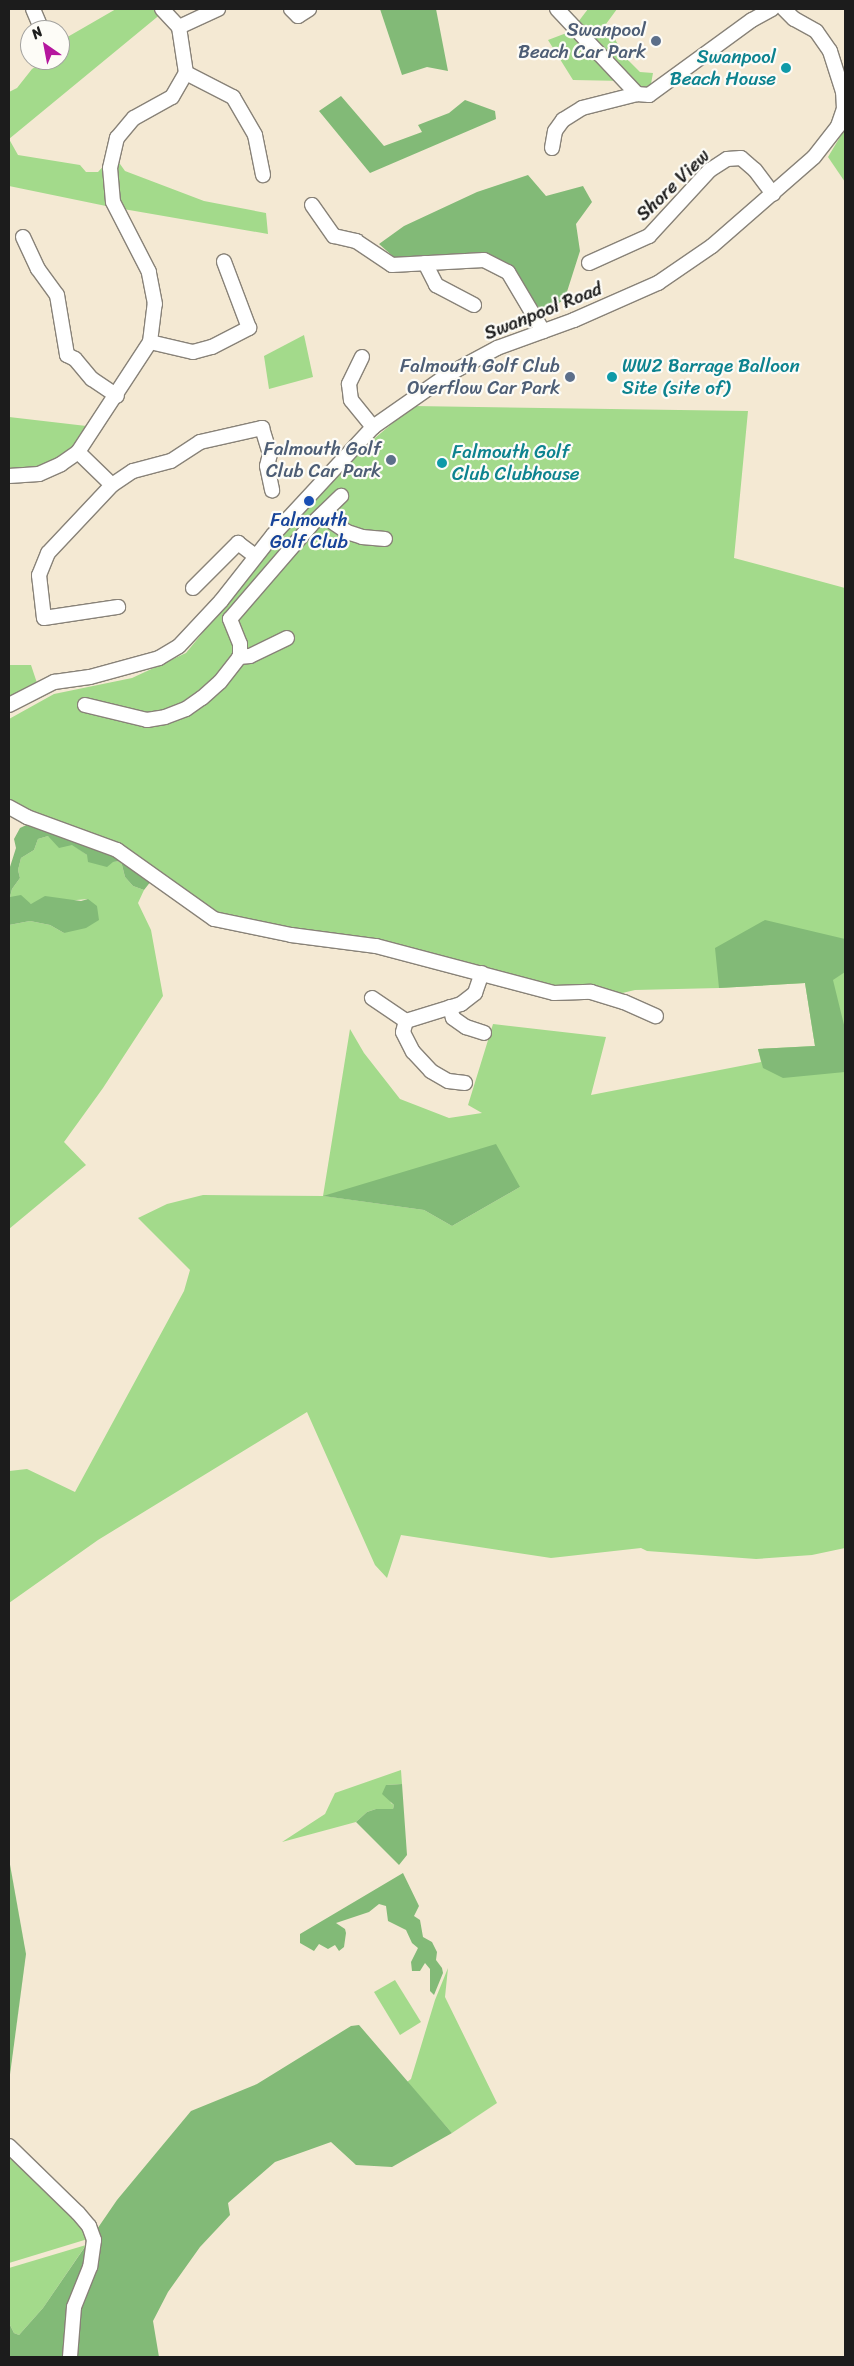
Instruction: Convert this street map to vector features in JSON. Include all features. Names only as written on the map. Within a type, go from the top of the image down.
[{"type":"street","points":[[9,476],[23,477],[39,474],[61,464],[78,452],[117,396],[150,342],[155,304],[150,272],[113,202],[110,168],[117,138],[134,118],[172,97],[186,73],[180,27],[162,9]]},
{"type":"street","points":[[180,27],[218,9]]},
{"type":"street","points":[[291,9],[298,16],[310,9]]},
{"type":"street","points":[[556,9],[638,94]]},
{"type":"street","points":[[552,148],[555,131],[563,120],[582,108],[638,94],[649,95],[752,20],[772,9]]},
{"type":"street","name":"Swanpool Road","points":[[9,704],[54,682],[90,677],[159,658],[179,646],[220,601],[255,556],[373,428],[449,374],[497,348],[544,331],[658,282],[712,246],[773,194],[814,157],[838,126],[844,109],[843,92],[830,51],[816,31],[794,19],[784,9]]},
{"type":"street","points":[[186,73],[233,97],[255,135],[263,175]]},
{"type":"street","name":"Shore View","points":[[589,263],[649,236],[710,170],[727,159],[741,158],[755,170],[773,194]]},
{"type":"street","points":[[312,205],[334,236],[356,241],[392,265],[484,260],[508,272],[544,331]]},
{"type":"street","points":[[23,237],[38,269],[57,295],[66,355],[75,359],[92,379],[117,396]]},
{"type":"street","points":[[150,342],[193,352],[212,347],[249,328],[224,262]]},
{"type":"street","points":[[425,263],[436,285],[474,305]]},
{"type":"street","points":[[362,357],[349,384],[351,400],[373,428]]},
{"type":"street","points":[[118,607],[44,618],[39,575],[48,552],[112,485],[133,471],[171,461],[200,442],[262,428],[270,454],[267,466],[272,490]]},
{"type":"street","points":[[78,452],[112,485]]},
{"type":"street","points":[[85,705],[147,720],[164,717],[186,709],[202,698],[220,682],[239,657],[240,644],[230,619],[322,514],[341,496]]},
{"type":"street","points":[[322,514],[347,532],[362,537],[385,539]]},
{"type":"street","points":[[193,588],[238,543],[255,556]]},
{"type":"street","points":[[239,657],[250,656],[287,638]]},
{"type":"street","points":[[9,807],[27,817],[117,850],[214,919],[291,935],[376,946],[554,993],[592,992],[624,1002],[656,1016]]},
{"type":"street","points":[[372,998],[406,1020],[461,1004],[475,993],[482,973]]},
{"type":"street","points":[[450,1007],[453,1018],[466,1027],[484,1033]]},
{"type":"street","points":[[406,1020],[403,1032],[413,1052],[431,1071],[448,1081],[465,1083]]},
{"type":"street","points":[[9,2146],[78,2213],[89,2226],[94,2240],[90,2268],[74,2307],[70,2357]]},
{"type":"green space","points":[[116,9],[158,9],[162,13],[9,139],[9,92],[17,88],[31,70],[70,70],[70,36]]},
{"type":"green space","points":[[380,9],[436,9],[448,71],[427,67],[402,75]]},
{"type":"green space","points":[[588,9],[617,9],[606,24],[626,58],[640,72],[653,73],[649,95],[625,81],[573,80],[548,40],[577,29],[575,26]]},
{"type":"green space","points":[[341,96],[384,146],[422,132],[418,125],[449,113],[465,100],[495,111],[496,119],[370,173],[319,111]]},
{"type":"green space","points":[[843,132],[845,132],[845,182],[828,157]]},
{"type":"green space","points":[[9,139],[18,155],[80,165],[86,172],[98,172],[109,160],[120,164],[125,171],[204,201],[266,213],[268,234],[106,206],[9,186]]},
{"type":"green space","points":[[528,175],[546,196],[583,186],[592,202],[576,224],[580,251],[565,298],[544,316],[518,276],[483,252],[395,258],[379,244],[404,226],[477,192]]},
{"type":"green space","points":[[304,335],[313,377],[269,389],[264,356]]},
{"type":"green space","name":"Falmouth Golf Club","points":[[413,406],[748,411],[734,558],[845,588],[845,1548],[812,1555],[756,1559],[647,1551],[641,1548],[551,1558],[401,1535],[387,1578],[375,1565],[307,1412],[98,1540],[9,1603],[9,1471],[27,1469],[75,1492],[184,1291],[190,1270],[138,1218],[167,1204],[203,1195],[323,1196],[350,1029],[364,1053],[400,1099],[449,1118],[482,1113],[468,1105],[493,1024],[606,1037],[591,1095],[761,1062],[758,1049],[815,1046],[805,983],[635,990],[618,994],[591,984],[554,987],[391,943],[293,929],[217,913],[120,846],[30,812],[9,801],[9,719],[54,694],[132,678],[186,653],[299,515],[369,443]],"holes":[[[520,1187],[452,1226],[424,1210],[324,1196]]]},
{"type":"green space","points":[[9,417],[95,427],[61,464],[9,476]]},
{"type":"green space","points":[[9,665],[31,665],[37,683],[9,698]]},
{"type":"green space","points":[[37,820],[117,850],[155,876],[144,890],[133,886],[125,877],[121,861],[113,862],[107,867],[88,862],[87,855],[72,845],[59,848],[48,836],[38,839],[34,850],[21,858],[18,870],[20,878],[12,889],[10,897],[21,895],[31,904],[45,896],[81,901],[88,899],[97,906],[99,920],[86,928],[64,933],[50,925],[30,921],[9,925],[9,870],[16,848],[14,839],[20,828]]},
{"type":"green space","points":[[48,836],[72,844],[87,855],[113,862],[121,861],[125,877],[133,886],[144,890],[138,903],[151,930],[163,996],[103,1088],[64,1142],[86,1165],[9,1229],[9,925],[30,921],[50,925],[64,933],[88,899],[31,904],[10,897],[12,889],[20,878],[18,870],[21,858],[34,850],[38,839]]},
{"type":"green space","points":[[765,920],[845,939],[845,972],[833,980],[845,1029],[845,1072],[783,1078],[763,1068],[758,1049],[815,1046],[805,983],[719,988],[715,948]]},
{"type":"green space","points":[[496,1144],[520,1187],[452,1226],[424,1210],[323,1196]]},
{"type":"green space","points":[[401,1770],[402,1784],[386,1785],[391,1803],[394,1805],[393,1809],[376,1809],[367,1812],[356,1822],[282,1842],[325,1814],[335,1793]]},
{"type":"green space","points":[[402,1784],[407,1855],[399,1865],[356,1822],[367,1812],[376,1809],[393,1809],[394,1805],[382,1794],[386,1785]]},
{"type":"green space","points":[[9,1859],[26,1954],[9,2082]]},
{"type":"green space","points":[[403,1873],[419,1906],[414,1916],[420,1920],[423,1937],[432,1942],[437,1952],[436,1960],[442,1968],[443,1973],[434,1995],[430,1991],[430,1969],[425,1963],[420,1971],[412,1971],[411,1962],[418,1948],[412,1943],[406,1930],[388,1921],[386,1906],[379,1904],[369,1912],[336,1923],[345,1929],[346,1933],[344,1947],[339,1951],[335,1945],[328,1949],[319,1944],[314,1951],[300,1943],[300,1934]]},
{"type":"green space","points":[[448,1968],[445,1997],[497,2103],[452,2133],[407,2082],[411,2079],[435,2000]]},
{"type":"green space","points":[[395,1980],[421,2022],[400,2035],[374,1992]]},
{"type":"green space","points":[[359,2025],[452,2133],[392,2167],[356,2165],[331,2142],[275,2162],[228,2203],[230,2215],[200,2247],[168,2292],[153,2321],[159,2357],[9,2357],[9,2323],[14,2333],[19,2335],[43,2308],[117,2200],[191,2111],[257,2084],[351,2026]]},
{"type":"green space","points":[[9,2146],[78,2213],[91,2238],[9,2263]]},
{"type":"green space","points":[[86,2245],[43,2308],[19,2335],[14,2333],[9,2323],[9,2268]]},
{"type":"place","name":"Swanpool Beach Car Park","points":[[656,41]]},
{"type":"place","name":"Swanpool Beach House","points":[[786,68]]},
{"type":"place","name":"Falmouth Golf Club Overflow Car Park","points":[[570,377]]},
{"type":"place","name":"WW2 Barrage Balloon Site (site of)","points":[[612,377]]},
{"type":"place","name":"Falmouth Golf Club Car Park","points":[[391,460]]},
{"type":"place","name":"Falmouth Golf Club Clubhouse","points":[[442,463]]},
{"type":"place","name":"Falmouth Golf Club","points":[[309,501]]}]
